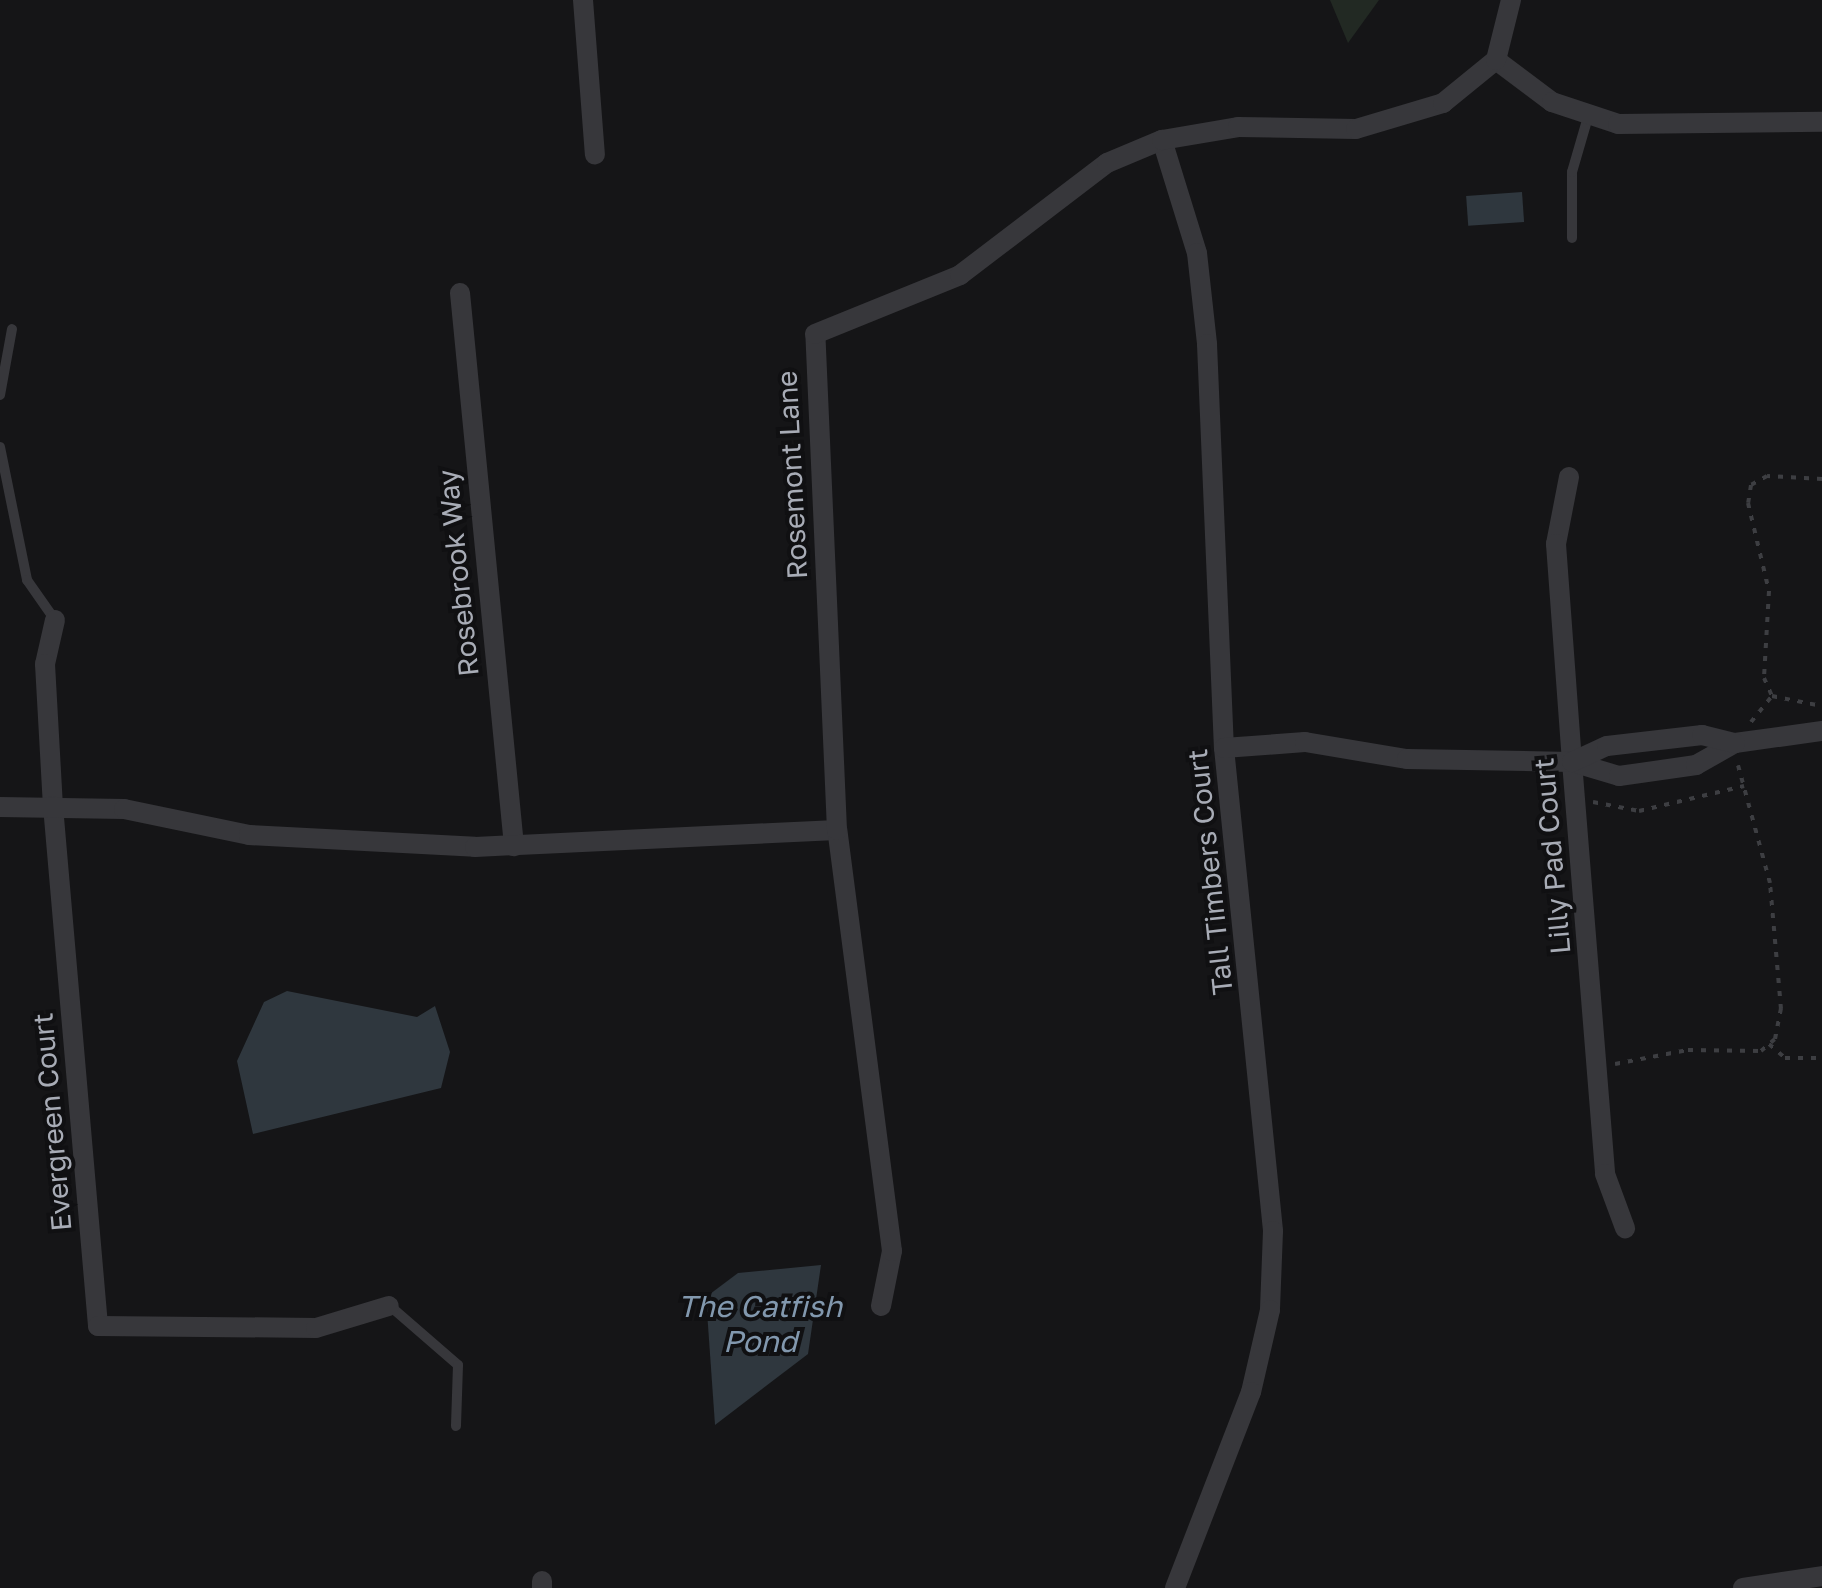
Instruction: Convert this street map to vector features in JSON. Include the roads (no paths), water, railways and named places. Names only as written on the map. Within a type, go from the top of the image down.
[{"type":"street","points":[[583,0],[595,154]]},
{"type":"street","points":[[1511,0],[1496,60],[1588,117],[1822,122]]},
{"type":"street","name":"Rosemont Lane","points":[[881,1306],[892,1252],[837,830],[815,334],[960,274],[1106,163],[1162,140],[1238,126],[1402,122],[1496,60]]},
{"type":"street","name":"Tall Timbers Court","points":[[1162,140],[1197,253],[1205,326],[1224,748],[1268,1160],[1270,1310],[1230,1454],[1175,1588]]},
{"type":"street","name":"Rosebrook Way","points":[[460,293],[514,846]]},
{"type":"street","name":"Lilly Pad Court","points":[[1569,476],[1556,544],[1572,762],[1604,1174],[1626,1228]]},
{"type":"street","name":"Evergreen Court","points":[[55,620],[45,664],[52,806],[98,1326],[316,1328],[389,1306]]},
{"type":"street","points":[[1572,762],[1645,742],[1702,735],[1734,743],[1822,731]]},
{"type":"street","points":[[1224,748],[1305,742],[1406,759],[1572,762],[1619,776],[1696,765],[1734,743]]},
{"type":"street","points":[[0,806],[124,808],[249,835],[514,846],[837,830]]},
{"type":"street","points":[[1743,1588],[1822,1576]]},
{"type":"lane","points":[[1572,238],[1572,172],[1588,117]]},
{"type":"lane","points":[[0,395],[12,329]]},
{"type":"lane","points":[[0,447],[27,580],[55,620]]},
{"type":"lane","points":[[389,1306],[458,1366],[456,1426]]},
{"type":"water","points":[[1522,192],[1524,222],[1468,226],[1466,196]]},
{"type":"water","points":[[287,991],[417,1017],[435,1006],[450,1052],[441,1088],[253,1134],[237,1061],[264,1002]]},
{"type":"water","name":"The Catfish Pond","points":[[821,1265],[808,1354],[715,1425],[706,1297],[738,1273]]}]
